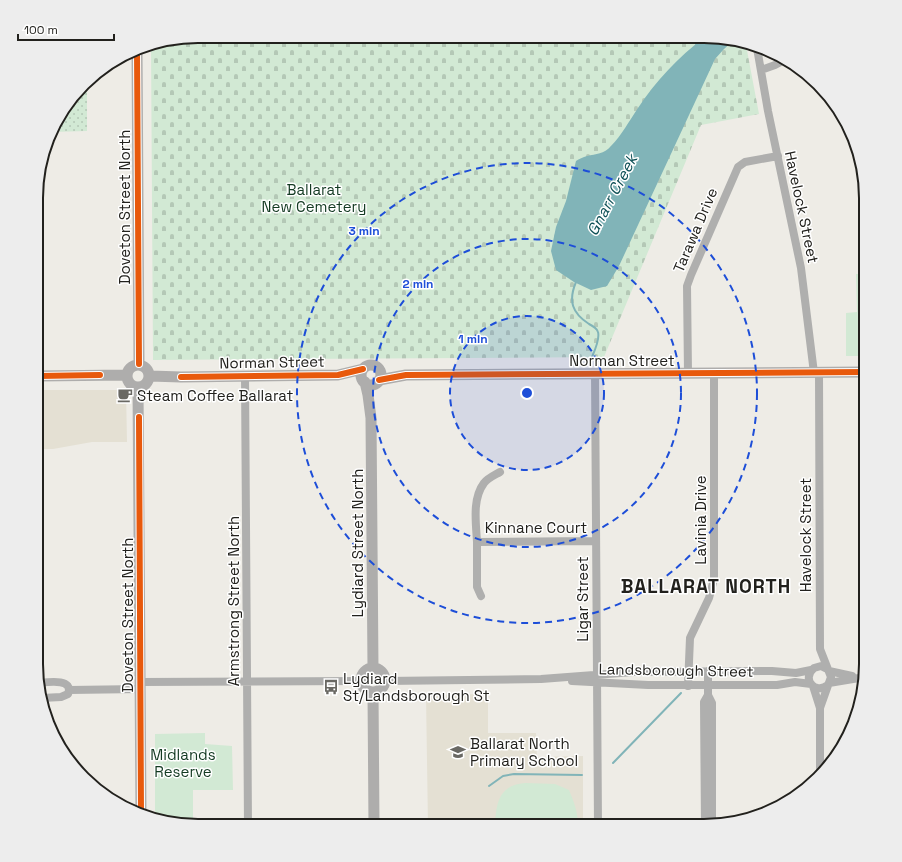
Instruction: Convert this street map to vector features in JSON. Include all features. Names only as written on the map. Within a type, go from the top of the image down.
[{"type":"street","name":"Havelock Street","points":[[758,53],[801,268],[816,373],[820,649],[828,670]]},
{"type":"street","name":"Doveton Street North","points":[[137,56],[139,364]]},
{"type":"street","points":[[761,70],[775,66],[779,63]]},
{"type":"street","name":"Tarawa Drive","points":[[688,373],[688,286],[691,275],[738,167],[745,162],[778,156]]},
{"type":"street","points":[[139,364],[148,369],[150,376],[145,385],[138,387],[131,384],[127,378],[127,375],[129,368],[139,364]]},
{"type":"street","points":[[370,365],[375,366],[378,377],[371,385],[363,377],[370,365]]},
{"type":"street","name":"Norman Street","points":[[378,377],[406,375],[595,373],[859,372]]},
{"type":"street","name":"Ligar Street","points":[[595,373],[598,819]]},
{"type":"street","name":"Lavinia Drive","points":[[688,686],[690,638],[709,598],[714,579],[714,373]]},
{"type":"street","points":[[43,376],[127,375]]},
{"type":"street","name":"Norman Street","points":[[150,376],[338,375],[363,377]]},
{"type":"street","name":"Armstrong Street North","points":[[245,376],[248,819]]},
{"type":"street","name":"Lydiard Street North","points":[[363,377],[368,395],[371,418],[373,668]]},
{"type":"street","name":"Lydiard Street North","points":[[371,418],[378,377]]},
{"type":"street","name":"Doveton Street North","points":[[138,387],[141,685],[140,807]]},
{"type":"street","name":"Kinnane Court","points":[[481,596],[477,587],[476,505],[484,483],[492,476],[500,472]]},
{"type":"street","name":"Kinnane Court","points":[[477,542],[595,541]]},
{"type":"street","name":"Havelock Street","points":[[812,670],[820,649]]},
{"type":"street","points":[[820,708],[809,678],[812,670],[818,666],[822,666],[838,674],[859,676]]},
{"type":"street","points":[[373,668],[382,672],[385,681],[382,688],[373,692],[365,689],[361,681],[365,671],[373,668]]},
{"type":"street","name":"Landsborough Street","points":[[385,681],[596,679],[634,672],[772,671],[796,673],[812,670]]},
{"type":"street","points":[[820,766],[820,708],[831,677],[828,670]]},
{"type":"street","points":[[708,671],[708,695],[712,703],[712,819]]},
{"type":"street","points":[[812,685],[822,688],[828,684],[859,678]]},
{"type":"street","name":"Landsborough Street","points":[[596,679],[629,685],[777,685],[795,682],[812,685]]},
{"type":"street","points":[[69,690],[141,685],[247,681],[361,681]]},
{"type":"street","points":[[44,682],[63,683],[68,685],[69,690],[65,697],[47,698]]},
{"type":"street","points":[[373,692],[374,819]]},
{"type":"street","points":[[705,819],[704,702],[708,695]]},
{"type":"shaded area","points":[[43,390],[126,390],[127,442],[92,442],[53,449],[43,449]]},
{"type":"shaded area","name":"Ballarat North Primary School","points":[[488,694],[488,733],[536,733],[537,757],[583,756],[583,819],[428,819],[426,695]]},
{"type":"green space","name":"Ballarat New Cemetery","points":[[188,43],[714,43],[747,49],[759,114],[701,125],[604,357],[153,360],[151,50]]},
{"type":"green space","points":[[87,89],[87,131],[58,132],[69,112]]},
{"type":"green space","points":[[856,274],[859,274],[859,356],[846,356],[846,313],[857,312]]},
{"type":"green space","name":"Midlands Reserve","points":[[205,733],[205,744],[232,746],[233,790],[193,790],[193,819],[178,818],[155,813],[155,734]]},
{"type":"green space","points":[[516,784],[555,784],[569,790],[578,819],[495,819],[498,803],[504,791]]},
{"type":"water","points":[[698,43],[729,45],[715,59],[619,266],[607,286],[591,290],[574,282],[556,270],[551,251],[556,227],[566,201],[576,161],[608,149],[619,137],[645,98],[660,79]]},
{"type":"waterway","name":"Gnarr Creek","points":[[576,282],[572,295],[575,311],[583,320],[595,327],[598,332],[598,341],[592,357]]},
{"type":"waterway","points":[[613,763],[681,693]]},
{"type":"waterway","points":[[489,786],[503,776],[514,774],[582,775]]},
{"type":"cycle path","points":[[137,56],[139,364]]},
{"type":"cycle path","points":[[181,377],[338,375],[363,369]]},
{"type":"cycle path","points":[[379,380],[406,375],[859,372]]},
{"type":"cycle path","points":[[43,376],[100,375]]},
{"type":"cycle path","points":[[139,417],[141,808]]},
{"type":"place","name":"Steam Coffee Ballarat","points":[[125,395]]},
{"type":"place","name":"Lydiard St/Landsborough St","points":[[331,687]]},
{"type":"place","name":"Ballarat North Primary School","points":[[458,752]]},
{"type":"district","name":"BALLARAT NORTH","points":[[706,586]]}]
